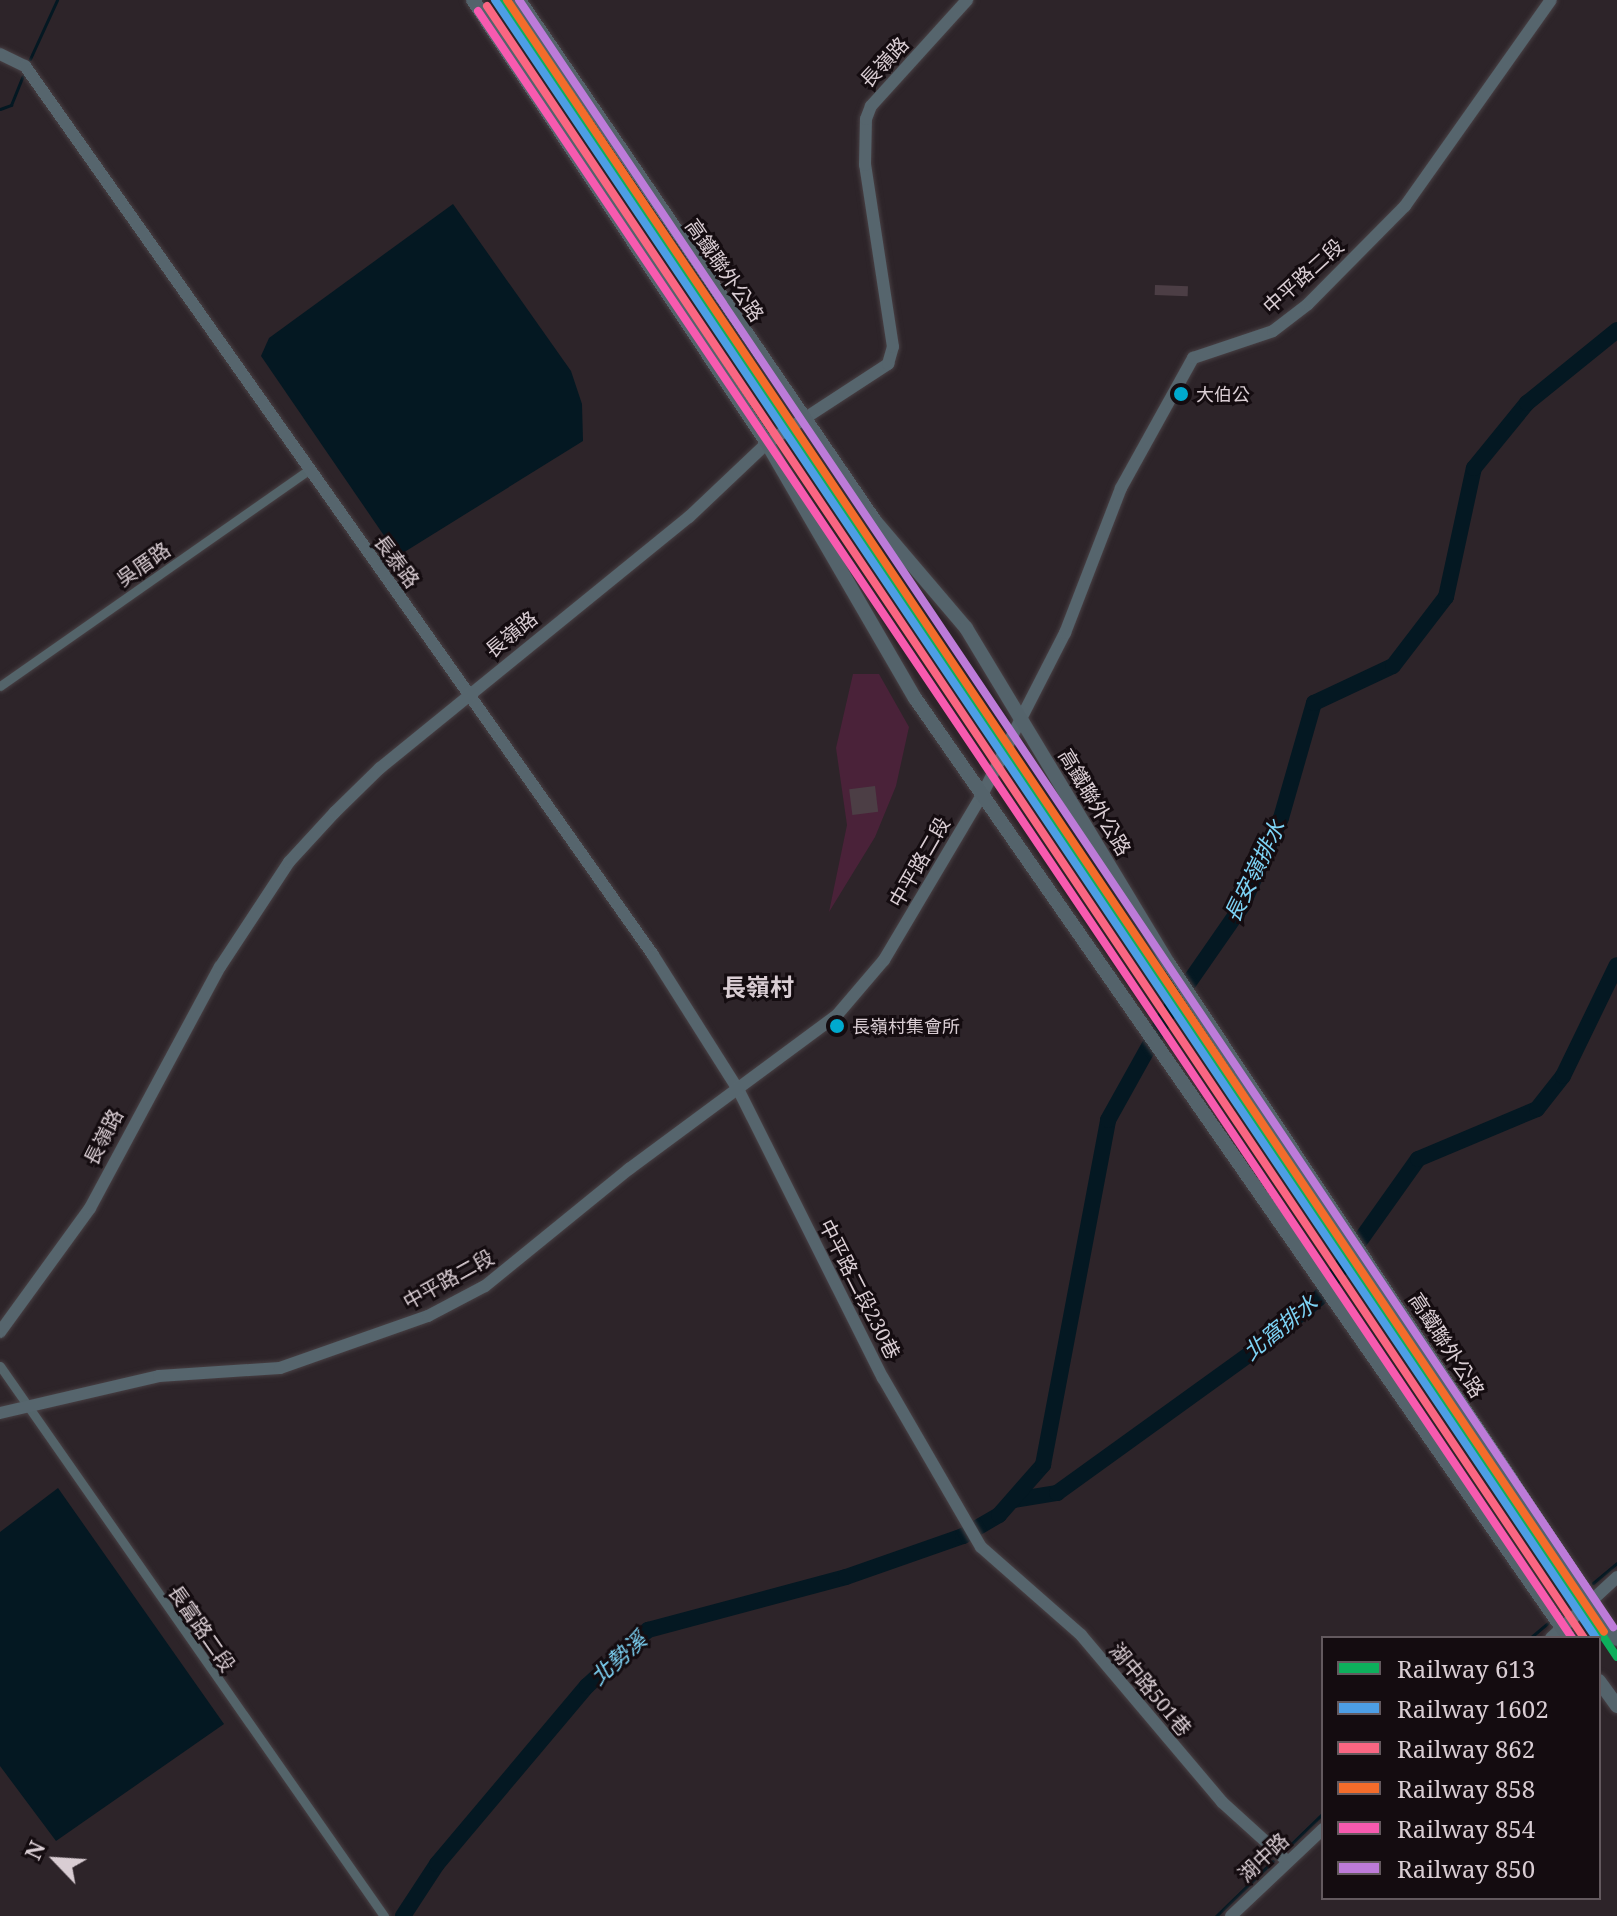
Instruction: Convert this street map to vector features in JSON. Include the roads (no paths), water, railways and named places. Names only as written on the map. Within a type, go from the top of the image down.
[{"type":"main road","points":[[473,0],[767,443],[874,635],[1131,1012],[1309,1261],[1561,1635]]},
{"type":"main road","name":"高鐵聯外公路","points":[[519,0],[875,521],[966,628],[1169,964],[1617,1639]]},
{"type":"main road","points":[[1601,1684],[1617,1706]]},
{"type":"street","name":"長嶺路","points":[[0,1332],[90,1208],[220,967],[289,862],[380,768],[689,517],[767,443],[880,371],[892,356],[865,165],[866,119],[967,0]]},
{"type":"street","name":"中平路二段","points":[[0,1413],[30,1410],[159,1376],[280,1368],[428,1316],[485,1286],[629,1169],[739,1091],[837,1015],[884,960],[983,793],[1065,633],[1121,488],[1193,358],[1273,331],[1318,294],[1405,206],[1551,0]]},
{"type":"street","name":"長泰路","points":[[0,54],[16,61],[307,471],[471,694],[653,955],[739,1091]]},
{"type":"street","name":"吳厝路","points":[[0,686],[307,471]]},
{"type":"street","name":"中平路二段230巷","points":[[739,1091],[952,1501],[981,1547]]},
{"type":"street","name":"長富路二段","points":[[0,1366],[382,1912]]},
{"type":"street","name":"湖中路501巷","points":[[981,1547],[1081,1635],[1222,1802],[1287,1861]]},
{"type":"street","points":[[1561,1635],[1590,1601],[1617,1577]]},
{"type":"street","name":"湖中路","points":[[1231,1916],[1321,1831]]},
{"type":"water","points":[[453,204],[571,371],[582,404],[583,441],[398,556],[261,356],[269,338]]},
{"type":"water","points":[[58,1488],[224,1724],[56,1841],[0,1766],[0,1532]]},
{"type":"waterway","points":[[30,59],[57,0]]},
{"type":"waterway","points":[[0,109],[11,105],[23,76]]},
{"type":"waterway","name":"長安嶺排水","points":[[403,1916],[437,1864],[587,1686],[648,1630],[846,1577],[963,1536],[999,1515],[1043,1465],[1108,1120],[1167,1014],[1242,906],[1281,818],[1314,703],[1393,666],[1446,597],[1474,468],[1527,403],[1617,330]]},
{"type":"waterway","name":"北窩排水","points":[[1014,1500],[1057,1493],[1272,1338],[1320,1297],[1418,1159],[1537,1109],[1563,1076],[1617,965]]},
{"type":"waterway","points":[[1593,1583],[1617,1563]]},
{"type":"waterway","points":[[1532,1636],[1548,1623]]},
{"type":"waterway","points":[[1285,1850],[1321,1815]]},
{"type":"waterway","points":[[1216,1916],[1273,1861]]},
{"type":"rail line","name":"1602","points":[[495,0],[1595,1636]]},
{"type":"rail line","name":"613","points":[[504,0],[1617,1657]]},
{"type":"rail line","name":"858","points":[[507,0],[1604,1632]]},
{"type":"rail line","name":"850","points":[[519,0],[1613,1627]]},
{"type":"rail line","name":"862","points":[[487,6],[1583,1636]]},
{"type":"rail line","name":"854","points":[[478,11],[1571,1636]]},
{"type":"place","name":"大伯公","points":[[1181,394]]},
{"type":"place","name":"長嶺村集會所","points":[[837,1026]]},
{"type":"district","name":"長嶺村","points":[[758,987]]},
{"type":"water label","name":"北勢溪","points":[[618,1658]]}]
